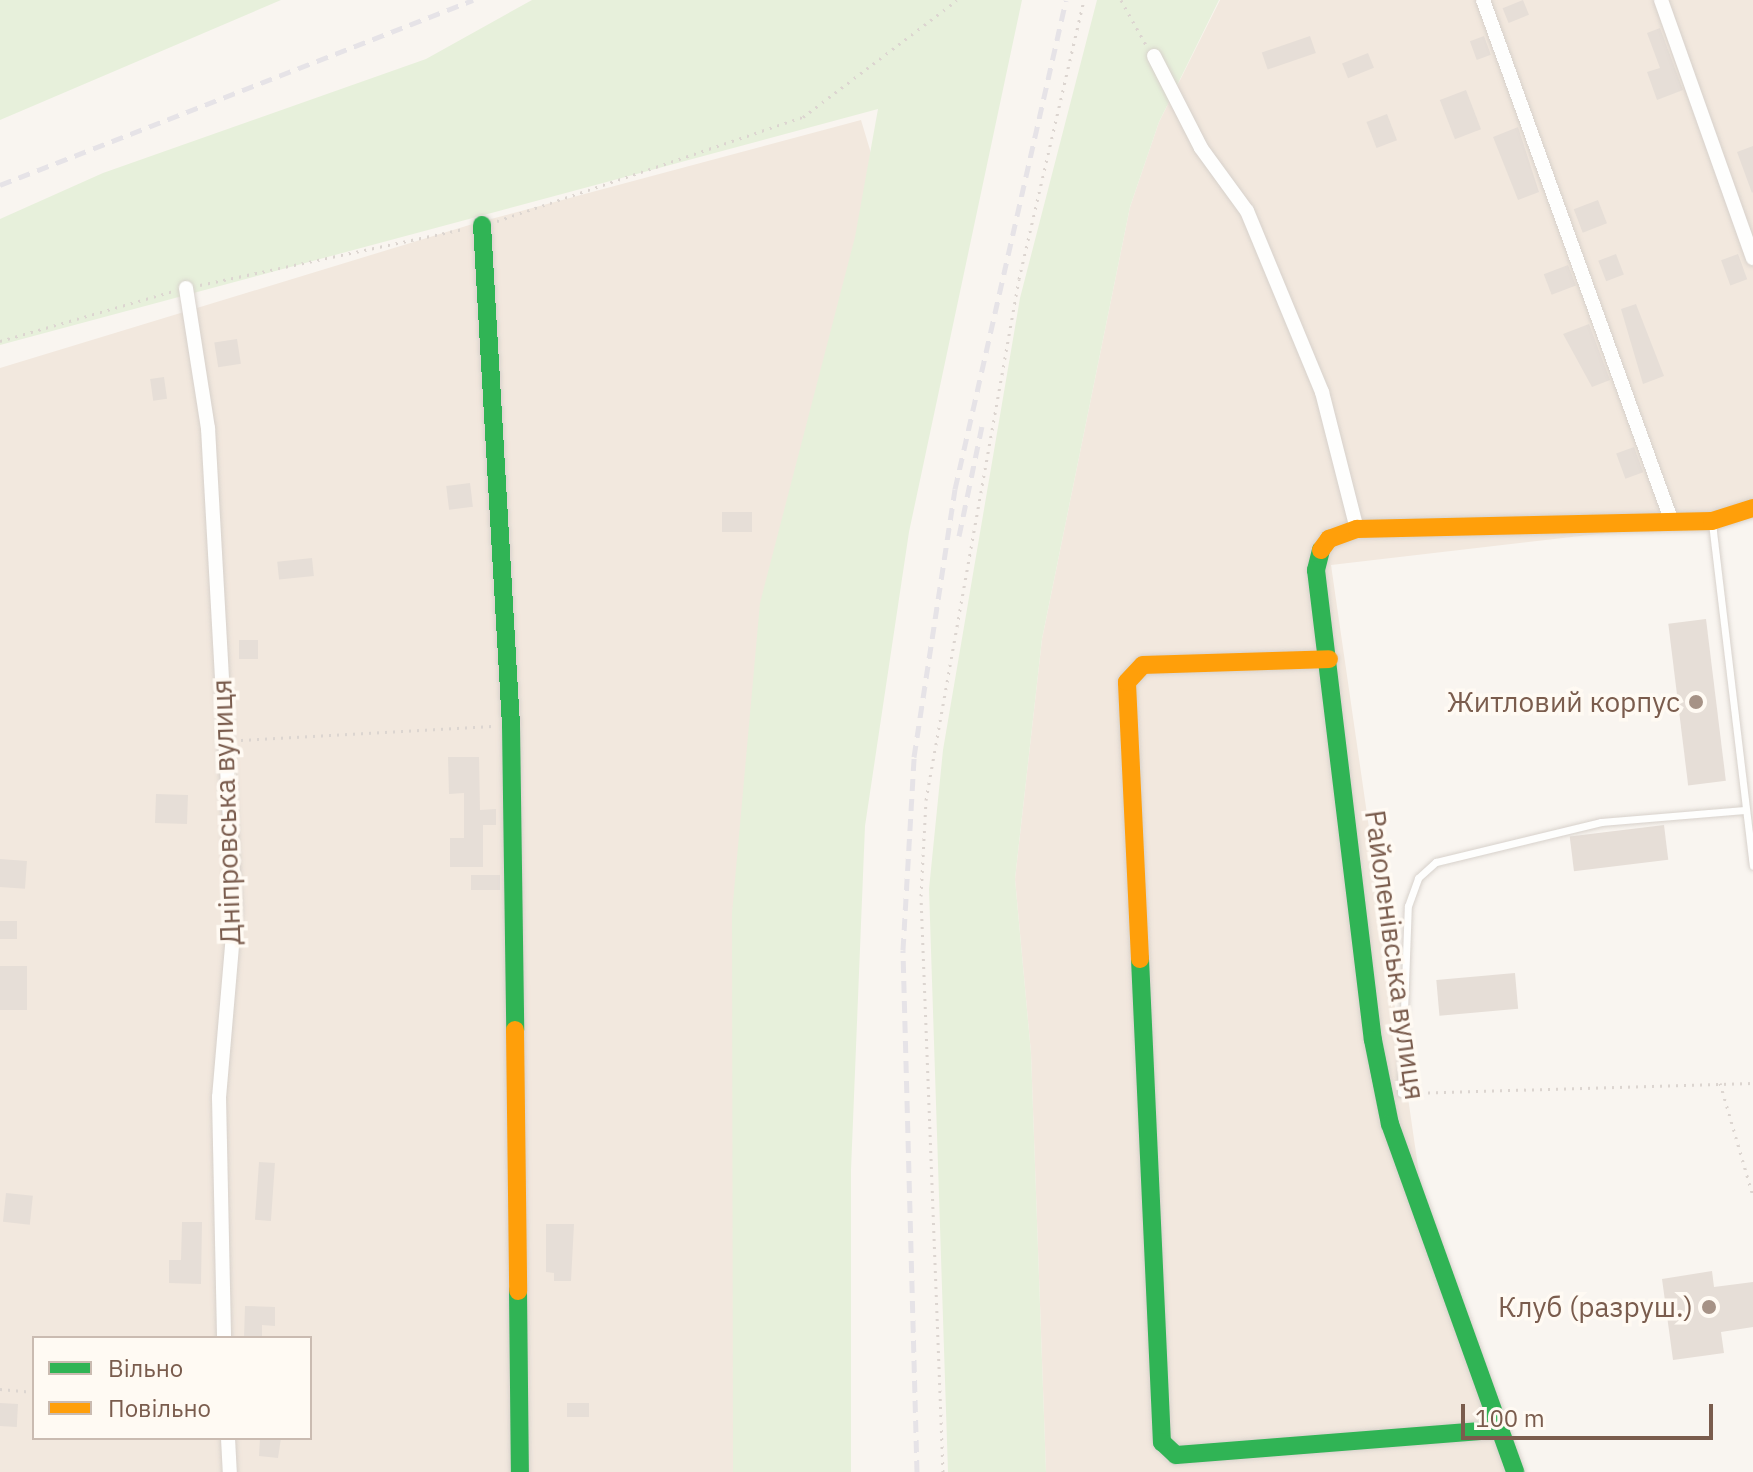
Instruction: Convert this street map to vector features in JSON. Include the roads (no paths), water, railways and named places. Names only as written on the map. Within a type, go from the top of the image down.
[{"type":"street","points":[[1483,0],[1672,522]]},
{"type":"street","points":[[1661,0],[1753,258]]},
{"type":"street","points":[[1154,56],[1201,148],[1247,211],[1322,392],[1357,529],[1712,521],[1753,508]]},
{"type":"street","points":[[482,225],[511,725],[520,1472]]},
{"type":"street","name":"Дніпровська вулиця","points":[[186,288],[208,428],[235,911],[219,1097],[224,1336]]},
{"type":"street","name":"Райоленівська вулиця","points":[[1357,529],[1329,539],[1316,570],[1393,1093],[1497,1430],[1515,1472]]},
{"type":"street","points":[[1329,659],[1143,665],[1127,682],[1162,1442],[1176,1455],[1497,1430]]},
{"type":"street","points":[[228,1440],[230,1472]]},
{"type":"lane","points":[[1712,521],[1753,866]]},
{"type":"lane","points":[[1393,1093],[1408,906],[1418,878],[1436,862],[1601,822],[1745,810]]},
{"type":"railway","points":[[0,185],[473,0]]},
{"type":"railway","points":[[917,1472],[903,950],[914,757],[955,489],[1066,0]]},
{"type":"railway","points":[[959,536],[982,426]]},
{"type":"place","name":"Житловий корпус","points":[[1696,702]]},
{"type":"place","name":"Клуб (разруш.)","points":[[1709,1307]]}]
